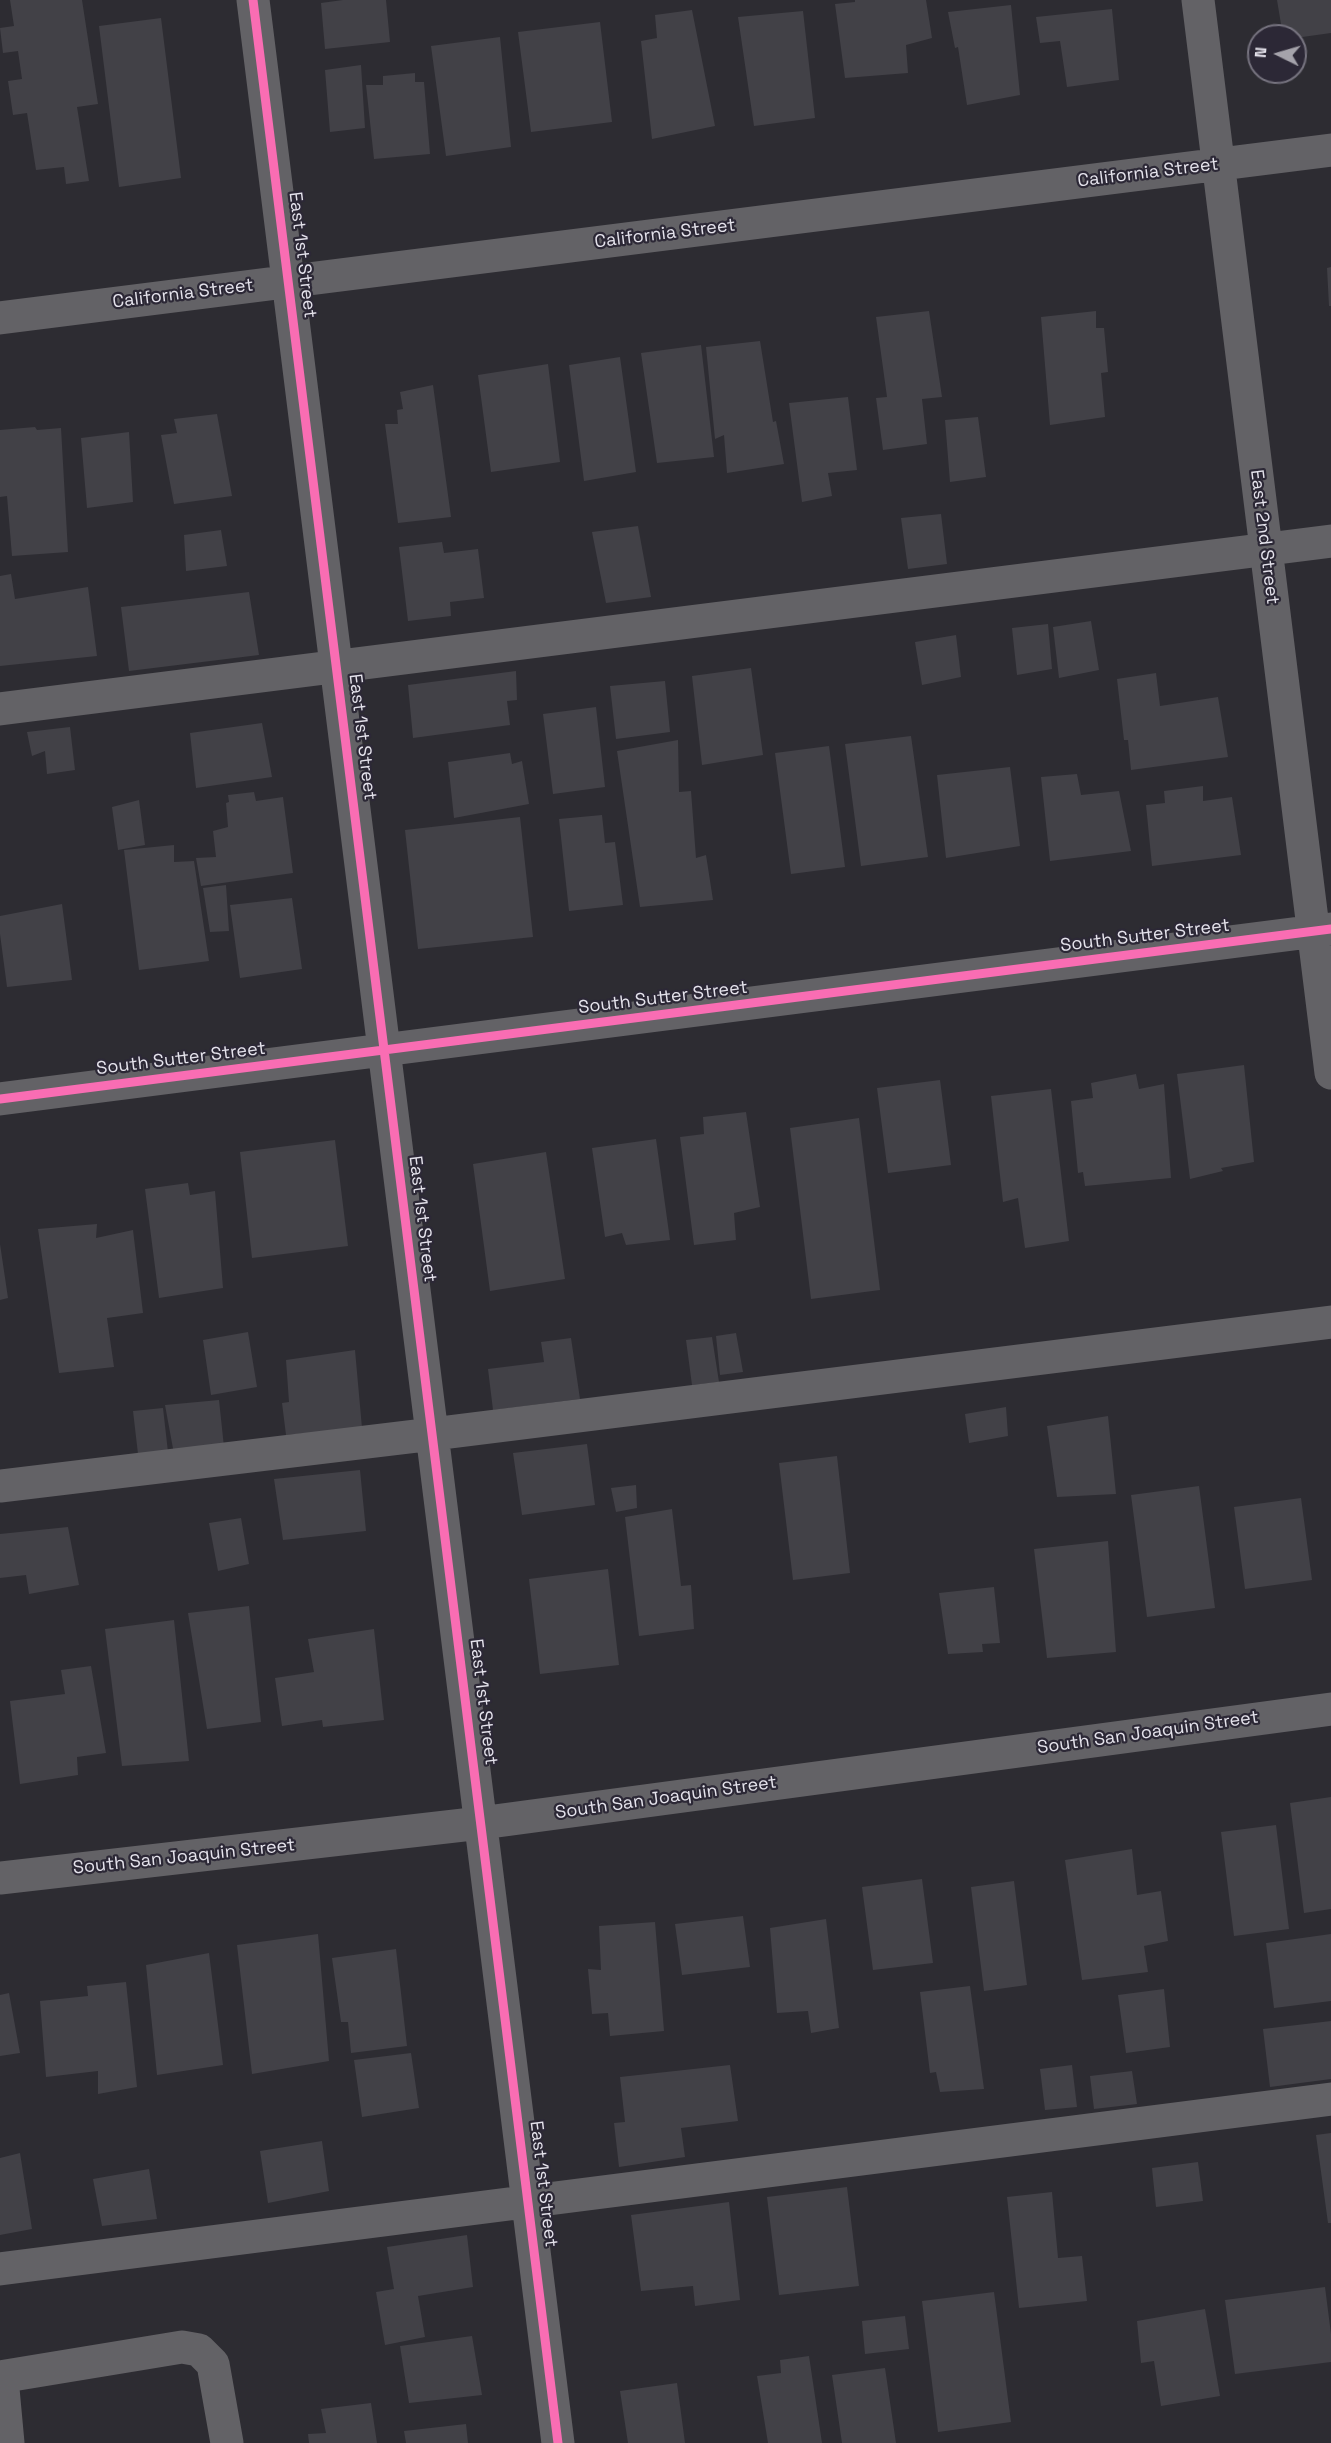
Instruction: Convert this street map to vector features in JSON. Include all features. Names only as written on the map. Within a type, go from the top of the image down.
[{"type":"street","name":"East 1st Street","points":[[254,0],[558,2443]]},
{"type":"street","name":"East 2nd Street","points":[[1197,0],[1266,550],[1322,930],[1331,1073]]},
{"type":"street","name":"California Street","points":[[0,318],[1331,150]]},
{"type":"street","points":[[0,709],[1331,542]]},
{"type":"street","name":"South Sutter Street","points":[[0,1099],[1322,930]]},
{"type":"street","points":[[0,1486],[1331,1322]]},
{"type":"street","name":"South San Joaquin Street","points":[[0,1878],[481,1823],[1331,1709]]},
{"type":"street","points":[[0,2269],[1331,2099]]},
{"type":"street","points":[[8,2443],[1,2378],[182,2348],[199,2350],[213,2364],[227,2443]]},
{"type":"building","points":[[10,0],[82,0],[98,104],[77,107],[89,181],[66,184],[64,167],[36,170],[27,113],[13,115],[8,81],[22,79],[18,51],[3,53],[0,28],[14,26]]},
{"type":"building","points":[[343,0],[386,0],[390,42],[325,49],[321,3]]},
{"type":"building","points":[[855,0],[926,0],[932,38],[906,45],[908,73],[845,78],[835,4],[855,2]]},
{"type":"building","points":[[1277,0],[1331,0],[1331,33],[1307,36],[1307,24],[1281,24]]},
{"type":"building","points":[[1011,5],[1020,95],[967,105],[958,47],[955,48],[948,12]]},
{"type":"building","points":[[1112,9],[1119,80],[1067,87],[1060,41],[1040,43],[1036,17]]},
{"type":"building","points":[[692,10],[715,126],[652,139],[641,41],[657,38],[655,15]]},
{"type":"building","points":[[803,11],[815,118],[754,126],[738,17]]},
{"type":"building","points":[[161,18],[181,178],[119,187],[99,26]]},
{"type":"building","points":[[600,22],[612,122],[531,132],[518,32]]},
{"type":"building","points":[[500,37],[511,147],[446,156],[431,46]]},
{"type":"building","points":[[361,65],[365,128],[330,132],[325,70]]},
{"type":"building","points":[[415,73],[415,82],[424,82],[430,154],[374,159],[366,85],[383,85],[383,76]]},
{"type":"building","points":[[1331,267],[1331,306],[1329,306],[1327,268]]},
{"type":"building","points":[[929,311],[942,397],[922,399],[927,444],[883,450],[876,398],[887,397],[876,317]]},
{"type":"building","points":[[1096,311],[1096,328],[1104,328],[1108,372],[1101,373],[1105,417],[1050,425],[1041,317]]},
{"type":"building","points":[[760,341],[773,422],[776,421],[784,464],[727,473],[724,435],[715,439],[706,347]]},
{"type":"building","points":[[701,345],[714,457],[657,463],[641,353]]},
{"type":"building","points":[[620,357],[636,472],[584,481],[569,365]]},
{"type":"building","points":[[548,364],[560,462],[491,472],[478,375]]},
{"type":"building","points":[[433,385],[451,517],[398,523],[385,424],[398,424],[397,410],[403,409],[400,392]]},
{"type":"building","points":[[848,397],[857,470],[828,473],[832,496],[802,502],[789,403]]},
{"type":"building","points":[[217,414],[232,496],[174,504],[161,435],[177,433],[174,419]]},
{"type":"building","points":[[978,417],[986,477],[950,482],[945,420]]},
{"type":"building","points":[[35,427],[37,430],[61,428],[68,552],[12,556],[7,496],[0,497],[0,430]]},
{"type":"building","points":[[129,432],[133,502],[87,508],[81,438]]},
{"type":"building","points":[[941,514],[947,564],[908,569],[901,518]]},
{"type":"building","points":[[638,526],[651,597],[606,603],[592,532]]},
{"type":"building","points":[[221,530],[227,566],[186,571],[184,535]]},
{"type":"building","points":[[442,542],[444,553],[478,549],[484,598],[450,602],[451,616],[408,621],[399,547]]},
{"type":"building","points":[[11,574],[15,599],[88,587],[97,656],[0,666],[0,576]]},
{"type":"building","points":[[249,592],[259,655],[129,671],[121,607]]},
{"type":"building","points":[[1091,621],[1099,670],[1059,678],[1053,627]]},
{"type":"building","points":[[1048,624],[1052,669],[1017,675],[1012,628]]},
{"type":"building","points":[[956,635],[961,677],[922,685],[915,642]]},
{"type":"building","points":[[751,668],[763,755],[702,765],[692,676]]},
{"type":"building","points":[[516,671],[517,700],[507,701],[510,725],[413,738],[408,685]]},
{"type":"building","points":[[1156,673],[1160,706],[1218,697],[1228,757],[1131,770],[1128,740],[1124,740],[1117,679]]},
{"type":"building","points":[[665,681],[670,732],[616,739],[610,686]]},
{"type":"building","points":[[596,707],[605,787],[553,794],[543,714]]},
{"type":"building","points":[[262,723],[272,777],[196,788],[190,733]]},
{"type":"building","points":[[70,727],[75,770],[47,774],[45,751],[32,756],[27,732]]},
{"type":"building","points":[[911,736],[928,857],[861,866],[845,744]]},
{"type":"building","points":[[678,740],[679,792],[691,791],[696,858],[706,855],[713,900],[640,907],[617,751]]},
{"type":"building","points":[[829,746],[845,867],[791,874],[775,753]]},
{"type":"building","points":[[510,753],[512,764],[522,761],[529,804],[454,818],[448,762]]},
{"type":"building","points":[[1010,767],[1020,846],[946,858],[937,775]]},
{"type":"building","points":[[1077,774],[1081,795],[1119,791],[1131,851],[1050,861],[1041,777]]},
{"type":"building","points":[[1203,786],[1203,801],[1232,797],[1241,855],[1152,866],[1146,805],[1165,803],[1164,791]]},
{"type":"building","points":[[254,792],[256,801],[283,797],[293,873],[201,886],[196,858],[216,857],[213,831],[228,827],[226,803],[229,802],[228,795]]},
{"type":"building","points":[[139,800],[145,845],[118,850],[112,807]]},
{"type":"building","points":[[602,815],[605,843],[615,842],[623,905],[569,911],[559,819]]},
{"type":"building","points":[[520,817],[533,937],[418,949],[405,830]]},
{"type":"building","points":[[174,845],[174,862],[194,861],[209,961],[139,970],[124,850]]},
{"type":"building","points":[[226,885],[229,931],[210,932],[203,888]]},
{"type":"building","points":[[292,898],[302,969],[240,978],[230,905]]},
{"type":"building","points":[[62,904],[72,980],[7,987],[0,916]]},
{"type":"building","points":[[1244,1065],[1254,1162],[1221,1168],[1223,1171],[1190,1179],[1177,1074]]},
{"type":"building","points":[[1136,1074],[1139,1089],[1164,1084],[1171,1178],[1085,1186],[1083,1172],[1078,1173],[1071,1101],[1093,1098],[1091,1083]]},
{"type":"building","points":[[940,1080],[951,1165],[888,1173],[877,1088]]},
{"type":"building","points":[[1051,1089],[1069,1241],[1025,1248],[1018,1198],[1003,1202],[991,1096]]},
{"type":"building","points":[[746,1112],[760,1207],[734,1213],[736,1240],[694,1245],[680,1137],[704,1134],[703,1117]]},
{"type":"building","points":[[859,1118],[880,1290],[811,1299],[790,1128]]},
{"type":"building","points":[[656,1139],[670,1240],[626,1245],[622,1233],[605,1237],[592,1148]]},
{"type":"building","points":[[335,1140],[348,1246],[252,1258],[240,1152]]},
{"type":"building","points":[[546,1152],[565,1279],[490,1291],[473,1164]]},
{"type":"building","points":[[188,1183],[190,1195],[215,1191],[223,1288],[159,1298],[145,1189]]},
{"type":"building","points":[[97,1224],[96,1238],[133,1230],[143,1313],[107,1318],[114,1367],[59,1373],[38,1229]]},
{"type":"building","points":[[0,1244],[8,1298],[0,1300]]},
{"type":"building","points":[[248,1332],[257,1387],[211,1395],[203,1340]]},
{"type":"building","points":[[736,1333],[743,1372],[720,1375],[716,1336]]},
{"type":"building","points":[[712,1337],[719,1382],[692,1385],[686,1340]]},
{"type":"building","points":[[571,1338],[580,1399],[493,1410],[488,1369],[544,1362],[541,1342]]},
{"type":"building","points":[[355,1350],[362,1428],[286,1435],[282,1403],[289,1402],[286,1360]]},
{"type":"building","points":[[219,1400],[224,1447],[174,1454],[165,1405]]},
{"type":"building","points":[[1006,1407],[1008,1436],[969,1443],[965,1414]]},
{"type":"building","points":[[163,1408],[168,1452],[138,1454],[133,1411]]},
{"type":"building","points":[[1108,1416],[1116,1494],[1057,1497],[1047,1426]]},
{"type":"building","points":[[587,1444],[595,1505],[522,1515],[513,1453]]},
{"type":"building","points":[[837,1456],[850,1573],[793,1580],[779,1463]]},
{"type":"building","points":[[360,1470],[366,1531],[283,1540],[274,1479]]},
{"type":"building","points":[[636,1485],[637,1508],[616,1512],[611,1488]]},
{"type":"building","points":[[1199,1486],[1215,1608],[1147,1617],[1131,1495]]},
{"type":"building","points":[[1301,1498],[1312,1580],[1245,1589],[1234,1507]]},
{"type":"building","points":[[672,1509],[681,1586],[691,1585],[694,1629],[639,1636],[625,1517]]},
{"type":"building","points":[[241,1518],[249,1564],[218,1571],[209,1523]]},
{"type":"building","points":[[68,1527],[79,1585],[29,1594],[26,1575],[0,1578],[0,1534]]},
{"type":"building","points":[[1108,1541],[1116,1652],[1047,1658],[1034,1549]]},
{"type":"building","points":[[608,1569],[619,1665],[540,1674],[529,1579]]},
{"type":"building","points":[[994,1587],[1000,1643],[982,1644],[983,1652],[948,1654],[939,1593]]},
{"type":"building","points":[[249,1606],[261,1722],[207,1729],[188,1613]]},
{"type":"building","points":[[174,1620],[189,1761],[122,1766],[105,1629]]},
{"type":"building","points":[[374,1629],[384,1720],[323,1727],[322,1720],[282,1726],[275,1678],[314,1672],[308,1639]]},
{"type":"building","points":[[91,1666],[106,1753],[77,1757],[78,1775],[20,1784],[10,1701],[65,1694],[61,1670]]},
{"type":"building","points":[[1331,1797],[1331,1909],[1304,1913],[1290,1803]]},
{"type":"building","points":[[1276,1825],[1289,1929],[1234,1936],[1221,1832]]},
{"type":"building","points":[[1132,1849],[1137,1895],[1161,1891],[1168,1941],[1144,1946],[1148,1972],[1082,1980],[1065,1860]]},
{"type":"building","points":[[922,1879],[933,1963],[873,1970],[862,1887]]},
{"type":"building","points":[[1014,1881],[1027,1985],[984,1991],[971,1887]]},
{"type":"building","points":[[743,1916],[750,1967],[682,1975],[675,1924]]},
{"type":"building","points":[[826,1919],[839,2028],[811,2033],[808,2011],[777,2013],[770,1928]]},
{"type":"building","points":[[655,1922],[664,2031],[610,2036],[608,2013],[592,2014],[588,1969],[601,1970],[599,1926]]},
{"type":"building","points":[[318,1934],[329,2061],[252,2074],[237,1945]]},
{"type":"building","points":[[1331,1934],[1331,2001],[1274,2008],[1266,1943]]},
{"type":"building","points":[[396,1949],[407,2046],[351,2053],[348,2022],[341,2022],[332,1958]]},
{"type":"building","points":[[209,1953],[223,2065],[157,2075],[146,1965]]},
{"type":"building","points":[[126,1982],[137,2087],[98,2094],[98,2071],[46,2077],[40,2001],[88,1996],[87,1986]]},
{"type":"building","points":[[970,1986],[984,2089],[940,2092],[936,2072],[930,2073],[920,1992]]},
{"type":"building","points":[[1164,1989],[1170,2047],[1126,2053],[1118,1995]]},
{"type":"building","points":[[9,1993],[20,2053],[0,2056],[0,1995]]},
{"type":"building","points":[[1331,2021],[1331,2079],[1270,2087],[1263,2029]]},
{"type":"building","points":[[411,2053],[419,2108],[362,2117],[354,2060]]},
{"type":"building","points":[[730,2065],[738,2121],[681,2128],[685,2157],[619,2167],[614,2123],[625,2122],[620,2077]]},
{"type":"building","points":[[1072,2065],[1077,2107],[1045,2110],[1040,2069]]},
{"type":"building","points":[[1132,2071],[1137,2104],[1094,2109],[1090,2076]]},
{"type":"building","points":[[1331,2133],[1331,2223],[1328,2223],[1316,2135]]},
{"type":"building","points":[[322,2141],[329,2191],[268,2203],[260,2151]]},
{"type":"building","points":[[20,2153],[32,2229],[0,2235],[0,2158]]},
{"type":"building","points":[[1198,2162],[1203,2201],[1156,2207],[1152,2168]]},
{"type":"building","points":[[149,2169],[157,2219],[102,2226],[93,2179]]},
{"type":"building","points":[[847,2187],[859,2286],[779,2295],[767,2197]]},
{"type":"building","points":[[1052,2192],[1058,2258],[1082,2256],[1087,2301],[1019,2308],[1007,2197]]},
{"type":"building","points":[[729,2202],[740,2300],[695,2306],[693,2286],[641,2291],[631,2215]]},
{"type":"building","points":[[467,2235],[473,2287],[418,2296],[425,2337],[385,2345],[376,2292],[394,2289],[387,2247]]},
{"type":"building","points":[[1325,2287],[1331,2334],[1331,2362],[1235,2374],[1225,2300]]},
{"type":"building","points":[[994,2292],[1011,2422],[938,2432],[922,2301]]},
{"type":"building","points":[[1205,2309],[1220,2396],[1161,2406],[1154,2361],[1141,2363],[1137,2321]]},
{"type":"building","points":[[905,2316],[909,2349],[865,2354],[862,2321]]},
{"type":"building","points":[[472,2336],[482,2395],[409,2403],[400,2346]]},
{"type":"building","points":[[809,2356],[822,2443],[768,2443],[757,2376],[781,2373],[780,2360]]},
{"type":"building","points":[[885,2368],[896,2443],[842,2443],[832,2375]]},
{"type":"building","points":[[677,2383],[685,2443],[628,2443],[620,2391]]},
{"type":"building","points":[[371,2403],[377,2443],[309,2443],[308,2434],[326,2433],[321,2409]]},
{"type":"building","points":[[466,2424],[468,2443],[406,2443],[404,2431]]},
{"type":"cycle path","points":[[253,0],[558,2443]]},
{"type":"cycle path","points":[[0,1099],[1331,929]]}]
